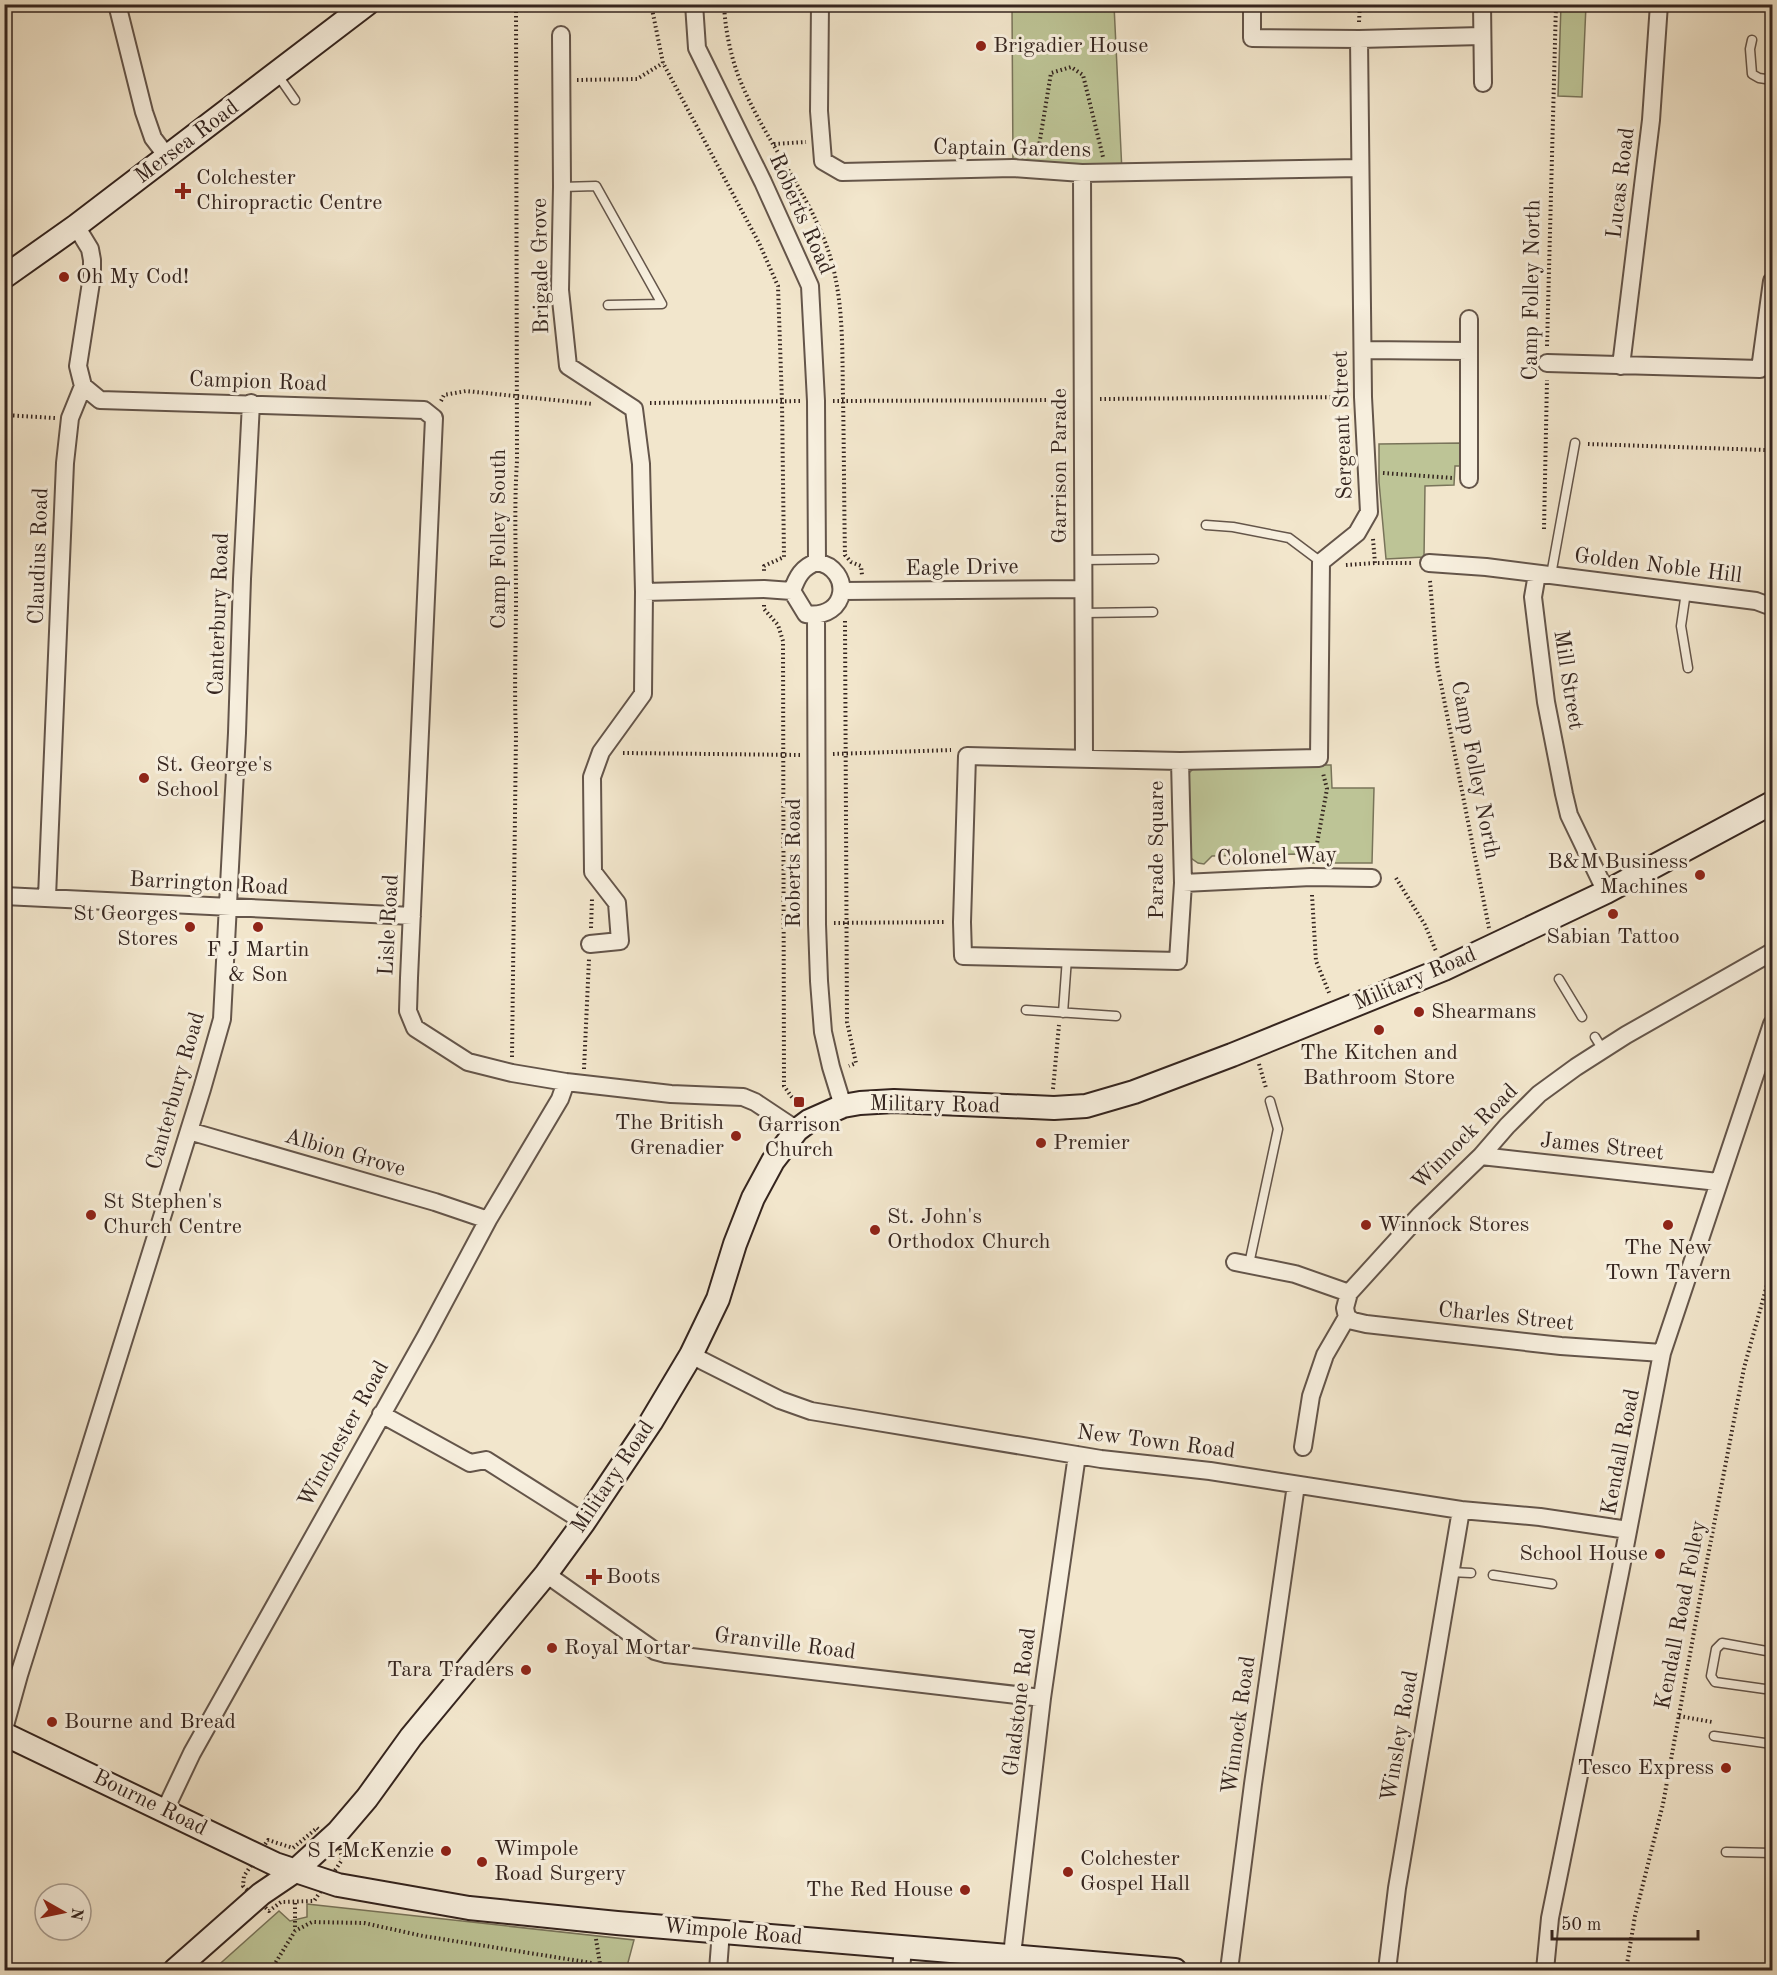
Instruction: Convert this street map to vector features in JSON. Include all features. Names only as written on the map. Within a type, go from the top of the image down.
[{"type":"street","points":[[117,4],[144,112],[153,138],[166,155]]},
{"type":"street","name":"Mersea Road","points":[[4,277],[76,226],[166,155],[277,74],[367,4]]},
{"type":"street","name":"Roberts Road","points":[[694,4],[697,48],[764,182],[810,286],[816,401],[817,562]]},
{"type":"street","name":"Captain Gardens","points":[[820,4],[819,111],[823,161],[842,172],[1035,169],[1082,173],[1359,168]]},
{"type":"street","points":[[1252,4],[1252,38],[1359,39],[1482,36]]},
{"type":"street","points":[[1482,4],[1483,83]]},
{"type":"street","name":"Lucas Road","points":[[1621,366],[1651,120],[1659,4]]},
{"type":"street","name":"Brigade Grove","points":[[561,35],[560,290],[568,366],[634,409]]},
{"type":"street","name":"Sergeant Street","points":[[1321,562],[1357,533],[1369,512],[1363,397],[1359,39]]},
{"type":"street","name":"Garrison Parade","points":[[1082,173],[1083,759]]},
{"type":"street","name":"Claudius Road","points":[[47,897],[65,463],[70,418],[83,386],[78,366],[92,260],[90,249],[76,226]]},
{"type":"street","points":[[1547,363],[1760,369],[1773,281]]},
{"type":"street","points":[[1469,319],[1469,479]]},
{"type":"street","points":[[1363,350],[1469,351]]},
{"type":"street","name":"Campion Road","points":[[83,386],[100,400],[424,410],[434,418]]},
{"type":"street","name":"Canterbury Road","points":[[4,1729],[222,1019],[251,403]]},
{"type":"street","points":[[590,944],[620,941],[617,903],[593,872],[592,777],[601,752],[643,694],[644,592],[641,464],[634,409]]},
{"type":"street","name":"Lisle Road","points":[[434,418],[408,1011],[415,1028],[468,1062],[512,1073],[566,1082],[671,1094],[743,1097],[803,1126]]},
{"type":"street","points":[[817,562],[833,570],[841,582],[842,591],[838,602],[827,614],[816,616],[806,614],[792,591],[802,570],[817,562]]},
{"type":"street","points":[[1180,761],[1319,758],[1321,562]]},
{"type":"street","points":[[1429,563],[1486,567],[1544,575]]},
{"type":"street","name":"Golden Noble Hill","points":[[1544,575],[1756,601],[1773,607]]},
{"type":"street","name":"Mill Street","points":[[1544,575],[1533,597],[1546,702],[1569,815],[1606,892]]},
{"type":"street","points":[[644,592],[764,589],[792,591]]},
{"type":"street","name":"Eagle Drive","points":[[842,591],[1083,589]]},
{"type":"street","name":"Roberts Road","points":[[816,616],[819,981],[823,1032],[843,1106]]},
{"type":"street","name":"Parade Square","points":[[967,756],[1180,761],[1183,883],[1178,961],[963,956],[967,756]]},
{"type":"street","name":"Military Road","points":[[175,1971],[261,1894],[296,1871],[338,1832],[367,1798],[411,1737],[546,1574],[651,1422],[691,1356],[718,1299],[753,1198],[773,1161],[803,1126],[843,1106],[894,1101],[1051,1108],[1086,1106],[1134,1092],[1444,969],[1606,892],[1773,803]]},
{"type":"street","name":"Colonel Way","points":[[1183,883],[1311,877],[1372,878]]},
{"type":"street","name":"Barrington Road","points":[[4,896],[412,916]]},
{"type":"street","name":"Winnock Road","points":[[1349,1293],[1420,1215],[1481,1156],[1539,1094],[1576,1067],[1599,1043],[1688,999],[1773,952]]},
{"type":"street","name":"Kendall Road","points":[[1545,1971],[1550,1918],[1662,1353],[1773,1024]]},
{"type":"street","name":"Winchester Road","points":[[165,1809],[192,1753],[488,1220],[560,1099],[566,1082]]},
{"type":"street","name":"Albion Grove","points":[[189,1131],[435,1202],[488,1220]]},
{"type":"street","name":"James Street","points":[[1481,1156],[1718,1182]]},
{"type":"street","points":[[1242,1263],[1295,1274],[1349,1293],[1345,1308],[1347,1317],[1325,1354],[1311,1396],[1303,1447]]},
{"type":"street","name":"Charles Street","points":[[1347,1317],[1365,1324],[1561,1346],[1662,1353]]},
{"type":"street","name":"New Town Road","points":[[691,1356],[803,1409],[1077,1455],[1210,1471],[1461,1510],[1540,1517],[1628,1530]]},
{"type":"street","points":[[381,1414],[470,1462],[486,1460],[584,1522]]},
{"type":"street","name":"Gladstone Road","points":[[1012,1955],[1042,1698],[1077,1455]]},
{"type":"street","name":"Winnock Road","points":[[1229,1971],[1296,1485]]},
{"type":"street","name":"Winsley Road","points":[[1387,1971],[1397,1888],[1461,1510]]},
{"type":"street","name":"Granville Road","points":[[546,1574],[656,1651],[666,1654],[1042,1698]]},
{"type":"street","name":"Bourne Road","points":[[4,1734],[165,1809],[266,1860],[296,1871]]},
{"type":"street","name":"Wimpole Road","points":[[296,1871],[338,1884],[469,1908],[598,1922],[1012,1955],[1084,1966],[1175,1971]]},
{"type":"street","points":[[718,1971],[721,1931]]},
{"type":"street","points":[[901,1971],[903,1947]]},
{"type":"lane","points":[[1752,40],[1750,56],[1752,74],[1759,78],[1773,80]]},
{"type":"lane","points":[[277,74],[296,100]]},
{"type":"lane","points":[[562,187],[596,186],[662,304],[608,305]]},
{"type":"lane","points":[[1544,575],[1575,443]]},
{"type":"lane","points":[[1206,525],[1233,527],[1289,537],[1321,562]]},
{"type":"lane","points":[[1083,560],[1154,559]]},
{"type":"lane","points":[[1686,592],[1681,626],[1688,668]]},
{"type":"lane","points":[[1083,613],[1153,612]]},
{"type":"lane","points":[[1062,1012],[1067,958]]},
{"type":"lane","points":[[1559,979],[1582,1017]]},
{"type":"lane","points":[[1026,1010],[1116,1016]]},
{"type":"lane","points":[[1242,1263],[1278,1129],[1270,1101]]},
{"type":"lane","points":[[1450,1572],[1471,1573]]},
{"type":"lane","points":[[1493,1575],[1552,1584]]},
{"type":"lane","points":[[1773,1652],[1722,1643],[1716,1649],[1711,1676],[1715,1682],[1773,1690]]},
{"type":"lane","points":[[1714,1736],[1773,1744]]},
{"type":"lane","points":[[1726,1852],[1773,1853]]},
{"type":"path","name":"Camp Folley South","points":[[512,1073],[516,734],[514,514],[517,461],[516,4]]},
{"type":"path","points":[[651,4],[663,63],[759,243],[778,286],[784,557],[764,566],[764,609],[778,625],[783,641],[784,1086],[803,1126]]},
{"type":"path","name":"Camp Folley North","points":[[1544,533],[1556,4]]},
{"type":"path","points":[[561,80],[637,79],[663,63]]},
{"type":"path","points":[[1035,169],[1052,73],[1071,68],[1083,75],[1107,172]]},
{"type":"path","points":[[774,144],[822,141]]},
{"type":"path","points":[[434,418],[444,395],[457,391],[516,395],[598,405]]},
{"type":"path","points":[[634,409],[643,403],[816,401]]},
{"type":"path","points":[[4,415],[70,418]]},
{"type":"path","points":[[1575,443],[1765,450],[1773,446]]},
{"type":"path","points":[[1367,472],[1469,479]]},
{"type":"path","points":[[1357,533],[1373,534],[1375,563],[1429,563]]},
{"type":"path","name":"Camp Folley North","points":[[1429,563],[1437,664],[1492,946]]},
{"type":"path","points":[[816,755],[965,749],[967,756]]},
{"type":"path","points":[[601,752],[782,755]]},
{"type":"path","points":[[583,1083],[593,872]]},
{"type":"path","points":[[1396,878],[1425,925],[1444,969]]},
{"type":"path","points":[[832,1072],[856,1063],[847,1022],[847,923],[962,922]]},
{"type":"path","points":[[1051,1108],[1062,1012]]},
{"type":"path","points":[[1254,1046],[1270,1101]]},
{"type":"path","name":"Kendall Road Folley","points":[[1626,1971],[1635,1916],[1663,1804],[1744,1368],[1773,1267]]},
{"type":"path","points":[[1679,1716],[1712,1722],[1714,1736]]},
{"type":"path","points":[[271,1971],[295,1931],[295,1903]]},
{"type":"path","points":[[295,1931],[312,1922],[364,1923],[423,1936],[592,1963],[600,1971]]},
{"type":"path","points":[[598,1922],[596,1936],[600,1971]]},
{"type":"green space","points":[[1012,5],[1114,5],[1122,172],[1013,168]]},
{"type":"green space","points":[[1561,5],[1586,5],[1582,97],[1558,96]]},
{"type":"green space","points":[[1461,443],[1461,466],[1455,466],[1454,485],[1425,486],[1424,557],[1386,559],[1379,482],[1379,444]]},
{"type":"green space","points":[[1197,765],[1331,765],[1332,788],[1374,788],[1372,863],[1308,863],[1298,854],[1212,856],[1204,864],[1198,863],[1188,856],[1188,774]]},
{"type":"green space","points":[[307,1904],[634,1940],[626,1970],[213,1970],[279,1911],[290,1921],[307,1917]]},
{"type":"place","name":"Brigadier House","points":[[981,46]]},
{"type":"place","name":"Colchester Chiropractic Centre","points":[[183,191]]},
{"type":"place","name":"Oh My Cod!","points":[[64,277]]},
{"type":"place","name":"St. George's School","points":[[144,778]]},
{"type":"place","name":"B&M Business Machines","points":[[1700,875]]},
{"type":"place","name":"Sabian Tattoo","points":[[1613,914]]},
{"type":"place","name":"St Georges Stores","points":[[190,927]]},
{"type":"place","name":"F J Martin & Son","points":[[258,927]]},
{"type":"place","name":"Shearmans","points":[[1419,1012]]},
{"type":"place","name":"The Kitchen and Bathroom Store","points":[[1379,1030]]},
{"type":"place","name":"Garrison Church","points":[[799,1102]]},
{"type":"place","name":"The British Grenadier","points":[[736,1136]]},
{"type":"place","name":"Premier","points":[[1041,1143]]},
{"type":"place","name":"St Stephen's Church Centre","points":[[91,1215]]},
{"type":"place","name":"Winnock Stores","points":[[1366,1225]]},
{"type":"place","name":"The New Town Tavern","points":[[1668,1225]]},
{"type":"place","name":"St. John's Orthodox Church","points":[[875,1230]]},
{"type":"place","name":"School House","points":[[1660,1554]]},
{"type":"place","name":"Boots","points":[[594,1577]]},
{"type":"place","name":"Royal Mortar","points":[[552,1648]]},
{"type":"place","name":"Tara Traders","points":[[526,1670]]},
{"type":"place","name":"Bourne and Bread","points":[[52,1722]]},
{"type":"place","name":"Tesco Express","points":[[1726,1768]]},
{"type":"place","name":"S I McKenzie","points":[[446,1851]]},
{"type":"place","name":"Wimpole Road Surgery","points":[[482,1862]]},
{"type":"place","name":"Colchester Gospel Hall","points":[[1068,1872]]},
{"type":"place","name":"The Red House","points":[[965,1890]]}]
